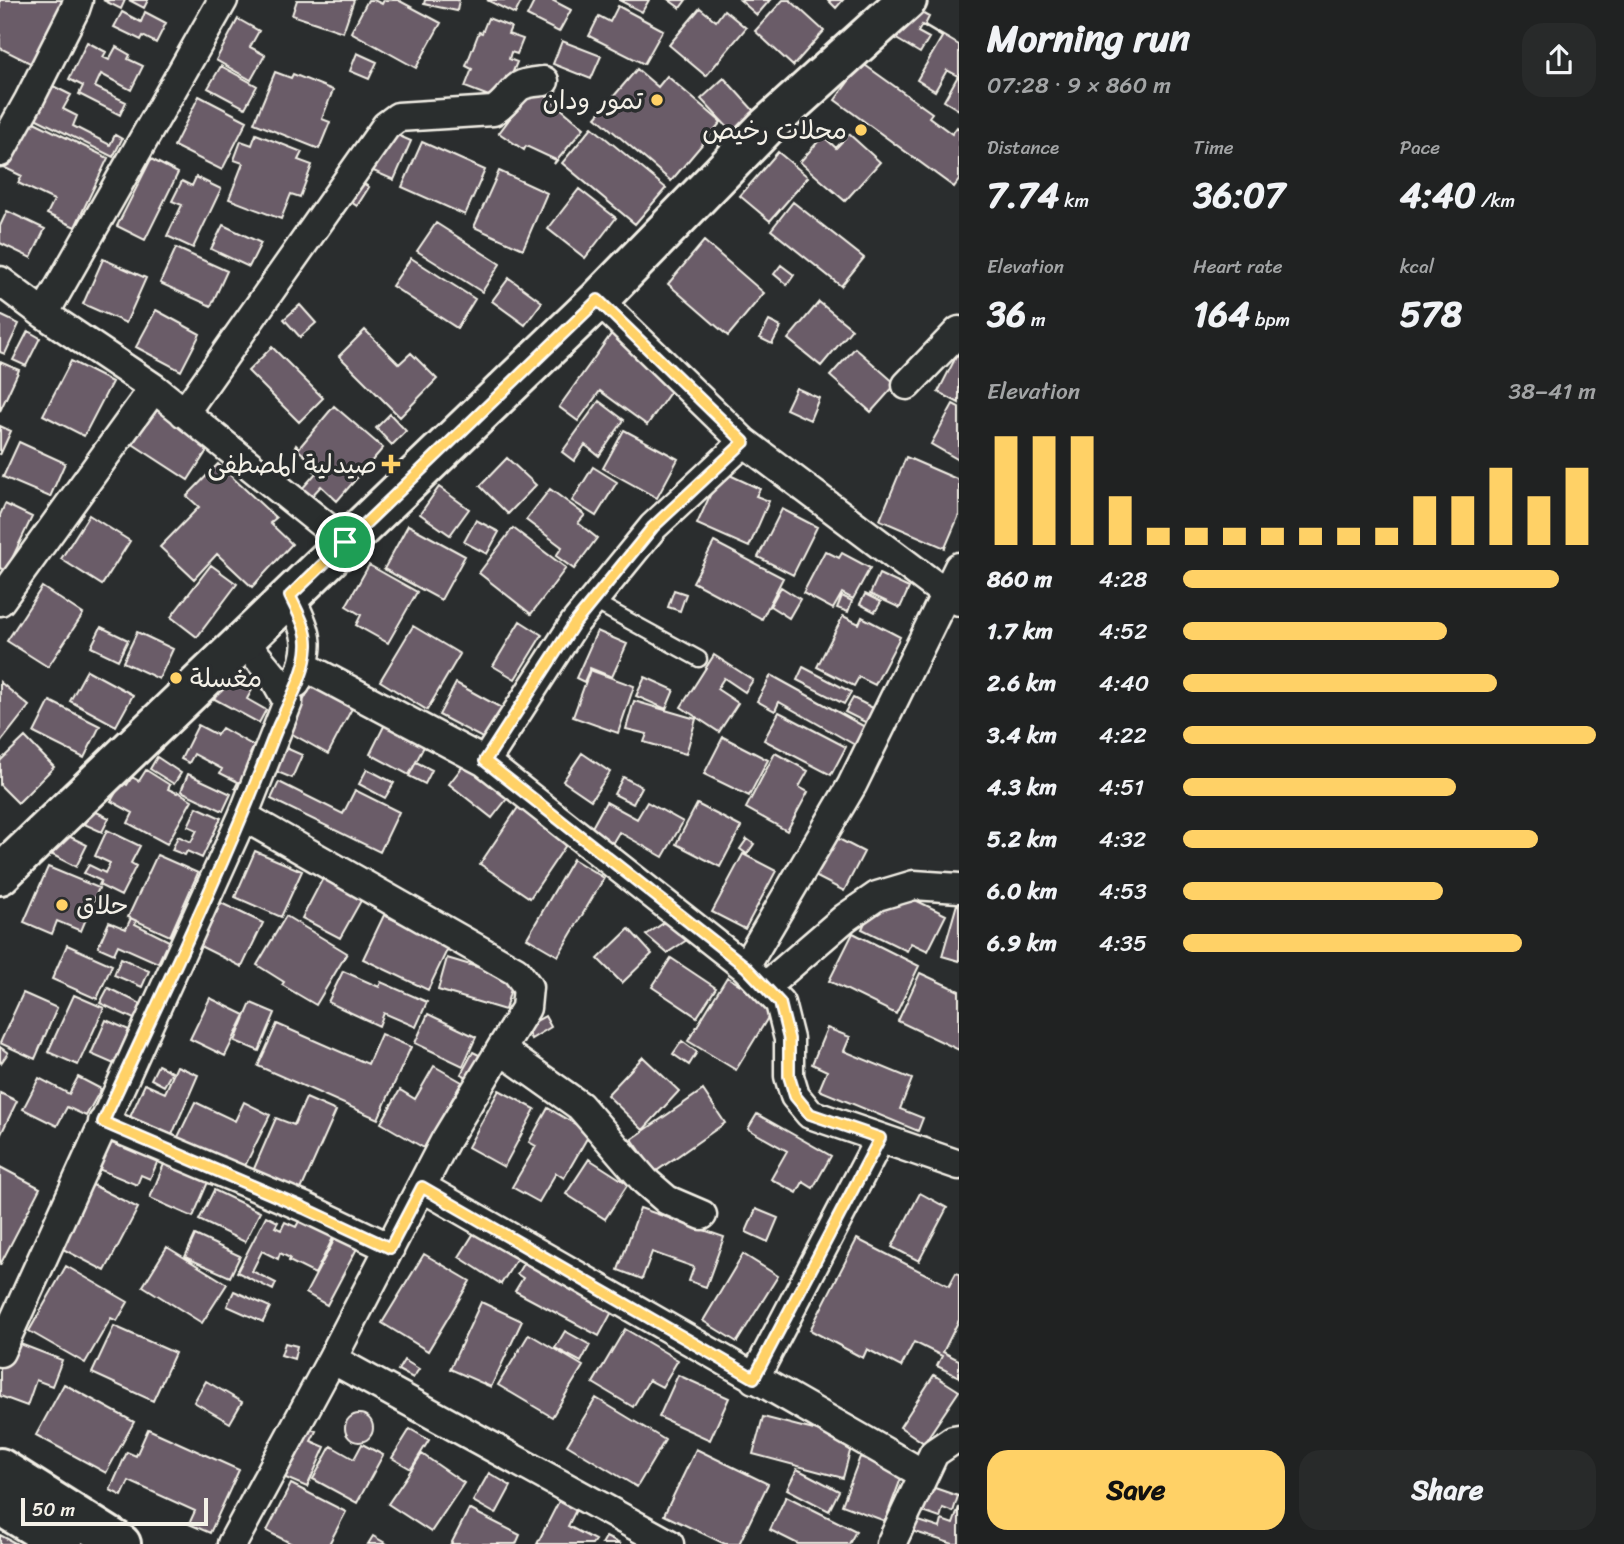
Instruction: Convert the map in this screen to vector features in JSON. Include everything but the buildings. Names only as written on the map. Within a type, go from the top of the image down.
[{"type":"main road","points":[[0,874],[598,300],[765,128],[907,0]]},
{"type":"main road","points":[[0,1468],[121,1544]]},
{"type":"main road","points":[[0,1505],[63,1544]]},
{"type":"street","points":[[0,152],[78,0]]},
{"type":"street","points":[[44,314],[223,0]]},
{"type":"street","points":[[184,413],[386,126],[398,117],[493,111],[502,107],[520,86],[544,81]]},
{"type":"street","points":[[0,281],[154,388],[345,542]]},
{"type":"street","points":[[598,300],[744,442],[953,597]]},
{"type":"street","points":[[907,385],[959,331]]},
{"type":"street","points":[[0,601],[154,388]]},
{"type":"street","points":[[485,761],[574,624],[653,527],[744,442]]},
{"type":"street","points":[[746,967],[852,785],[953,597],[959,567]]},
{"type":"street","points":[[0,1352],[243,816],[304,666],[308,644],[305,630],[290,596]]},
{"type":"street","points":[[243,640],[274,677],[288,702]]},
{"type":"street","points":[[304,666],[485,761],[746,967],[780,1003],[789,1039],[789,1076],[795,1096],[810,1114],[959,1165]]},
{"type":"street","points":[[232,1544],[445,1141],[526,1008],[528,987],[516,971],[243,816]]},
{"type":"street","points":[[765,987],[845,918],[877,896],[914,885],[959,888]]},
{"type":"street","points":[[501,1051],[580,1106],[645,1181],[667,1200],[702,1215]]},
{"type":"street","points":[[103,1122],[271,1193],[390,1248]]},
{"type":"street","points":[[754,1378],[880,1138]]},
{"type":"street","points":[[422,1187],[923,1474]]},
{"type":"street","points":[[332,1359],[669,1544]]},
{"type":"street","points":[[891,1544],[934,1453],[959,1439]]},
{"type":"lane","points":[[593,601],[699,659]]},
{"type":"place","name":"تمور ودان","points":[[657,100]]},
{"type":"place","name":"محلات رخيص","points":[[861,130]]},
{"type":"place","name":"صيدلية المصطفى","points":[[391,464]]},
{"type":"place","name":"مغسلة","points":[[176,678]]},
{"type":"place","name":"حلاق","points":[[62,905]]},
{"type":"route","points":[[598,300],[744,442],[653,527],[574,624],[485,761],[746,967],[780,1003],[789,1039],[789,1076],[795,1096],[810,1114],[880,1138],[754,1378],[422,1187],[390,1248],[248,1183],[103,1122],[243,816],[304,666],[308,644],[305,630],[290,596],[345,542],[598,300]]}]
